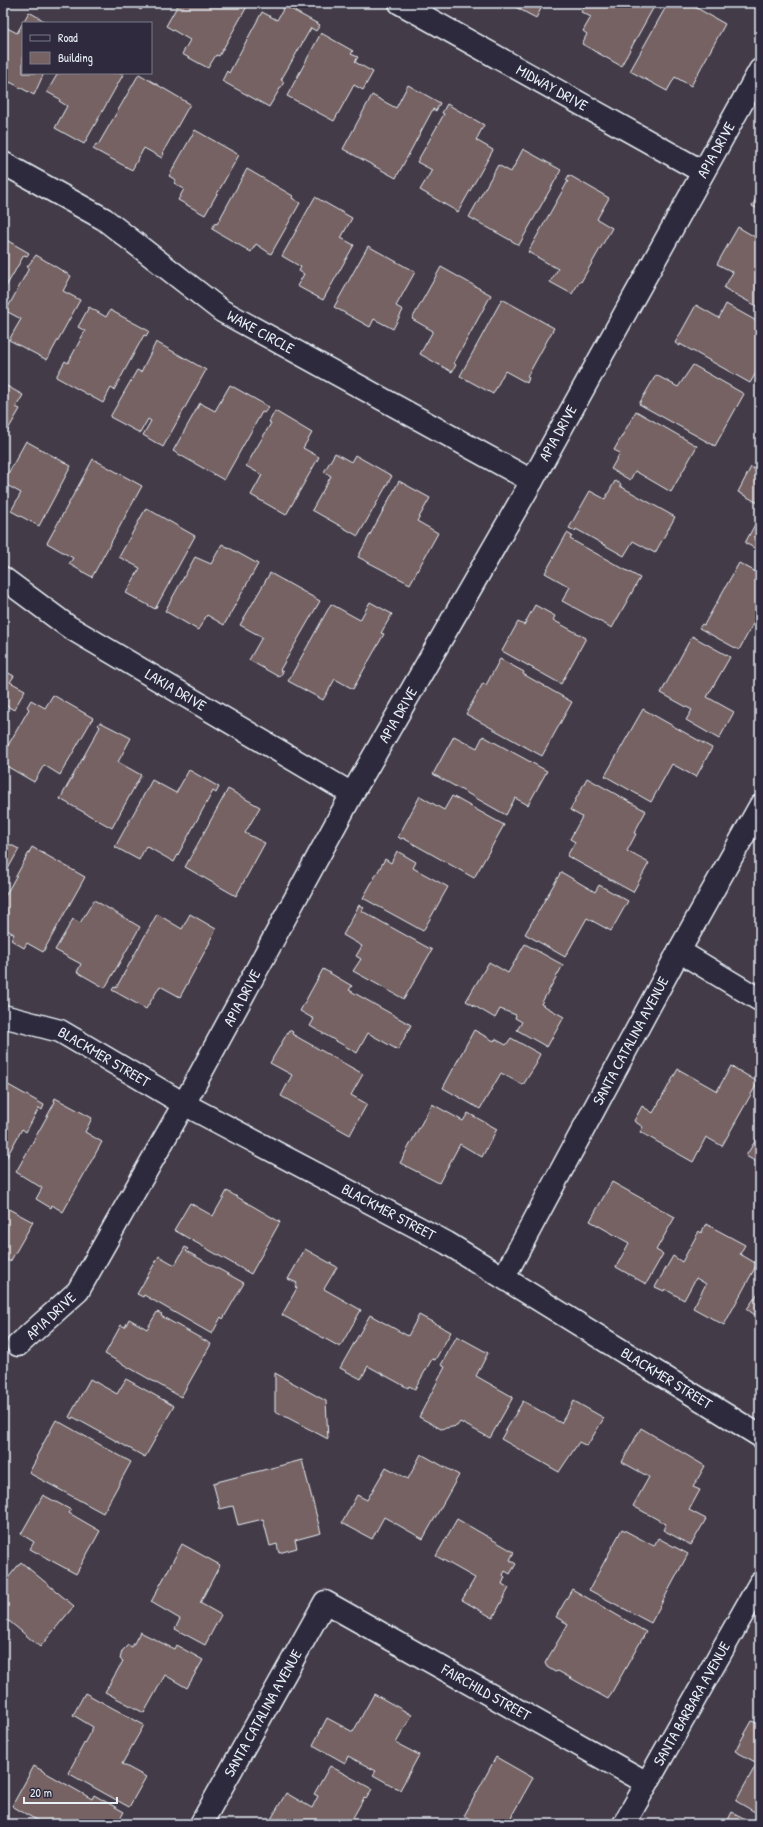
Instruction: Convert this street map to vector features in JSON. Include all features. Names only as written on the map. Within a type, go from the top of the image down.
[{"type":"street","name":"MIDWAY DRIVE","points":[[400,3],[703,172]]},
{"type":"street","name":"APIA DRIVE","points":[[18,1345],[78,1291],[184,1104],[352,794],[532,481],[760,70]]},
{"type":"street","name":"WAKE CIRCLE","points":[[3,163],[104,219],[222,310],[532,481]]},
{"type":"street","name":"LAKIA DRIVE","points":[[3,578],[69,627],[352,794]]},
{"type":"street","name":"SANTA CATALINA AVENUE","points":[[504,1277],[679,951],[760,806]]},
{"type":"street","points":[[679,951],[760,1000]]},
{"type":"street","name":"BLACKMER STREET","points":[[3,1016],[60,1031],[184,1104],[447,1243],[760,1436]]},
{"type":"street","name":"SANTA BARBARA AVENUE","points":[[624,1824],[760,1583]]},
{"type":"street","name":"SANTA CATALINA AVENUE","points":[[201,1824],[325,1602]]},
{"type":"street","name":"FAIRCHILD STREET","points":[[325,1602],[647,1783]]},
{"type":"building","points":[[129,3],[145,3],[141,10]]},
{"type":"building","points":[[179,3],[249,3],[219,56],[216,55],[208,68],[182,54],[190,40],[166,26]]},
{"type":"building","points":[[508,3],[544,3],[536,18]]},
{"type":"building","points":[[586,3],[656,3],[621,66],[582,44],[587,34],[583,31],[591,17],[581,12]]},
{"type":"building","points":[[668,3],[688,3],[725,24],[691,86],[675,77],[667,91],[630,71]]},
{"type":"building","points":[[285,6],[320,25],[316,31],[311,28],[281,80],[284,82],[269,107],[222,81],[227,71],[229,73],[262,12],[277,20]]},
{"type":"building","points":[[29,12],[46,22],[23,22]]},
{"type":"building","points":[[22,24],[22,74],[44,74],[34,95],[10,82],[3,95],[3,26],[17,33]]},
{"type":"building","points":[[321,33],[353,51],[351,54],[358,57],[355,62],[373,72],[363,90],[354,85],[334,121],[287,96]]},
{"type":"building","points":[[57,74],[123,74],[84,144],[55,128],[67,106],[59,101],[60,99],[47,92]]},
{"type":"building","points":[[139,74],[190,104],[163,152],[162,158],[144,148],[132,170],[93,149],[96,144],[98,145]]},
{"type":"building","points":[[408,85],[440,103],[436,111],[433,109],[396,178],[343,149],[372,95],[396,108]]},
{"type":"building","points":[[447,104],[484,125],[476,140],[493,150],[458,212],[420,190],[432,170],[417,162],[444,114],[442,113]]},
{"type":"building","points":[[195,130],[239,155],[205,215],[178,200],[184,189],[174,183],[176,180],[169,176]]},
{"type":"building","points":[[523,149],[561,170],[519,245],[469,217],[498,165],[511,172]]},
{"type":"building","points":[[247,169],[293,196],[292,198],[300,203],[271,254],[256,244],[251,252],[212,229],[215,223],[217,224]]},
{"type":"building","points":[[569,175],[609,198],[597,219],[612,228],[581,282],[580,281],[572,294],[550,282],[558,269],[528,252],[568,181],[566,180]]},
{"type":"building","points":[[760,191],[760,210],[752,206]]},
{"type":"building","points":[[315,197],[352,218],[341,238],[354,245],[323,300],[297,286],[304,274],[299,271],[301,267],[282,256]]},
{"type":"building","points":[[738,227],[760,240],[760,308],[724,288],[733,272],[717,264]]},
{"type":"building","points":[[3,238],[29,253],[27,256],[24,255],[3,292]]},
{"type":"building","points":[[368,246],[415,272],[396,306],[403,310],[393,329],[374,319],[370,327],[334,307]]},
{"type":"building","points":[[36,255],[71,276],[63,291],[80,300],[47,360],[9,340],[21,319],[6,311],[29,268],[27,267]]},
{"type":"building","points":[[441,267],[491,295],[454,363],[456,365],[452,372],[420,354],[433,331],[412,319]]},
{"type":"building","points":[[502,299],[554,328],[527,377],[529,378],[527,383],[505,371],[493,394],[460,376]]},
{"type":"building","points":[[726,304],[760,323],[760,366],[750,383],[680,344],[680,346],[675,343],[696,305],[719,318]]},
{"type":"building","points":[[89,307],[106,317],[110,310],[149,331],[146,336],[144,335],[114,390],[111,388],[103,403],[56,377],[65,361],[68,363],[85,331],[78,327]]},
{"type":"building","points":[[156,342],[206,370],[163,447],[143,435],[151,421],[148,419],[140,433],[110,417],[137,370],[141,372]]},
{"type":"building","points":[[693,365],[744,394],[715,446],[639,404],[656,375],[678,387]]},
{"type":"building","points":[[3,384],[23,395],[16,407],[20,409],[3,438]]},
{"type":"building","points":[[230,385],[269,407],[264,413],[262,412],[224,480],[173,451],[200,403],[215,411]]},
{"type":"building","points":[[275,411],[312,433],[303,448],[319,457],[286,515],[251,495],[262,475],[246,466],[271,423],[269,422]]},
{"type":"building","points":[[636,411],[697,446],[671,492],[635,471],[630,480],[611,469],[620,453],[614,450]]},
{"type":"building","points":[[26,441],[71,466],[39,526],[11,511],[21,493],[3,483]]},
{"type":"building","points":[[335,453],[351,462],[355,455],[392,476],[358,536],[312,510],[331,476],[324,472]]},
{"type":"building","points":[[93,459],[142,486],[92,577],[69,564],[73,558],[47,543]]},
{"type":"building","points":[[751,467],[760,472],[760,504],[738,492]]},
{"type":"building","points":[[399,481],[430,498],[417,521],[438,533],[410,584],[358,557]]},
{"type":"building","points":[[615,481],[621,484],[620,486],[675,517],[655,553],[633,541],[624,556],[576,529],[575,531],[569,528],[590,491],[605,499]]},
{"type":"building","points":[[146,508],[195,536],[155,609],[126,593],[140,568],[119,557]]},
{"type":"building","points":[[760,515],[760,551],[745,543]]},
{"type":"building","points":[[567,533],[572,536],[570,539],[640,578],[612,628],[562,601],[570,587],[545,573]]},
{"type":"building","points":[[222,544],[258,564],[224,625],[207,615],[198,630],[165,611],[195,557],[211,564]]},
{"type":"building","points":[[739,563],[760,574],[760,611],[739,650],[699,628],[702,624],[704,625]]},
{"type":"building","points":[[270,573],[320,601],[280,670],[283,672],[279,677],[249,660],[262,637],[240,625]]},
{"type":"building","points":[[370,602],[392,614],[381,633],[384,634],[353,689],[335,679],[323,700],[288,681],[331,604],[360,620]]},
{"type":"building","points":[[535,605],[555,616],[553,620],[586,638],[561,684],[502,651],[518,622],[524,625]]},
{"type":"building","points":[[692,636],[730,657],[707,697],[734,712],[719,739],[686,720],[692,710],[661,693]]},
{"type":"building","points":[[500,659],[572,702],[542,756],[466,714],[483,683],[486,685]]},
{"type":"building","points":[[3,670],[14,676],[10,682],[25,690],[14,710],[5,705],[3,709]]},
{"type":"building","points":[[53,695],[93,718],[60,775],[44,765],[34,782],[3,764],[3,754],[29,709],[27,707],[31,700],[45,708]]},
{"type":"building","points":[[643,709],[712,748],[696,777],[672,764],[651,802],[605,776]]},
{"type":"building","points":[[100,722],[131,738],[118,762],[141,775],[112,828],[60,799],[100,727],[98,725]]},
{"type":"building","points":[[454,736],[477,748],[483,736],[547,771],[528,805],[515,798],[506,815],[433,774]]},
{"type":"building","points":[[189,770],[219,787],[216,793],[213,791],[174,862],[146,846],[139,860],[115,847],[152,780],[176,793]]},
{"type":"building","points":[[587,778],[646,811],[634,833],[636,834],[627,851],[649,863],[633,892],[567,856],[575,842],[570,839],[582,817],[570,810]]},
{"type":"building","points":[[228,789],[260,807],[245,833],[265,843],[236,896],[185,867]]},
{"type":"building","points":[[420,796],[444,810],[452,796],[504,825],[474,878],[403,838],[401,839],[398,837]]},
{"type":"building","points":[[3,841],[19,849],[3,878]]},
{"type":"building","points":[[32,847],[85,877],[43,952],[27,943],[24,948],[11,940],[14,934],[3,928],[3,900]]},
{"type":"building","points":[[397,851],[416,862],[413,868],[448,887],[423,931],[363,898],[385,859],[391,863]]},
{"type":"building","points":[[561,872],[595,892],[599,885],[628,901],[611,931],[587,918],[565,957],[525,934]]},
{"type":"building","points":[[94,900],[140,927],[105,988],[77,972],[81,964],[55,950],[73,919],[80,923]]},
{"type":"building","points":[[359,905],[364,907],[362,911],[432,950],[404,999],[353,971],[361,959],[356,956],[362,946],[343,935]]},
{"type":"building","points":[[157,914],[182,929],[190,914],[216,929],[180,997],[160,986],[146,1009],[112,990],[114,987],[116,988]]},
{"type":"building","points":[[525,944],[563,965],[541,1004],[564,1017],[547,1047],[517,1030],[522,1022],[515,1018],[516,1015],[500,1009],[495,1018],[466,1001],[489,962],[508,973]]},
{"type":"building","points":[[323,969],[352,986],[349,990],[411,1025],[398,1050],[368,1033],[357,1053],[310,1026],[314,1019],[300,1011]]},
{"type":"building","points":[[289,1030],[293,1032],[292,1034],[363,1074],[351,1095],[367,1104],[350,1135],[281,1096],[292,1075],[270,1063]]},
{"type":"building","points":[[474,1030],[494,1041],[495,1039],[506,1045],[511,1038],[540,1054],[536,1062],[537,1063],[523,1085],[501,1073],[480,1109],[443,1088]]},
{"type":"building","points":[[731,1066],[758,1082],[722,1146],[706,1137],[693,1162],[640,1132],[643,1127],[634,1121],[642,1106],[653,1113],[678,1069],[717,1091]]},
{"type":"building","points":[[3,1082],[44,1105],[42,1110],[39,1108],[26,1132],[22,1129],[4,1162]]},
{"type":"building","points":[[55,1098],[92,1118],[85,1132],[102,1142],[63,1212],[52,1205],[51,1208],[36,1199],[42,1188],[16,1172],[55,1102]]},
{"type":"building","points":[[432,1104],[463,1121],[468,1113],[497,1129],[482,1157],[460,1144],[439,1183],[400,1163]]},
{"type":"building","points":[[760,1115],[760,1124],[756,1121]]},
{"type":"building","points":[[760,1133],[760,1164],[746,1156]]},
{"type":"building","points":[[612,1182],[675,1217],[656,1250],[663,1254],[646,1284],[616,1267],[629,1243],[590,1221]]},
{"type":"building","points":[[227,1191],[280,1222],[251,1274],[174,1230],[190,1203],[213,1216]]},
{"type":"building","points":[[5,1207],[33,1222],[10,1262],[3,1257],[3,1210]]},
{"type":"building","points":[[706,1224],[745,1245],[740,1254],[757,1264],[724,1325],[693,1308],[706,1284],[696,1278],[684,1300],[665,1289],[664,1291],[655,1287],[673,1256],[682,1262],[699,1231],[701,1233]]},
{"type":"building","points":[[185,1247],[188,1249],[186,1251],[244,1283],[223,1319],[221,1317],[212,1334],[144,1295],[143,1297],[137,1294],[159,1256],[175,1265]]},
{"type":"building","points":[[305,1249],[337,1267],[324,1289],[361,1310],[340,1347],[282,1315],[297,1288],[295,1287],[297,1283],[288,1279]]},
{"type":"building","points":[[760,1290],[760,1319],[747,1309]]},
{"type":"building","points":[[157,1312],[162,1314],[161,1316],[211,1344],[181,1397],[105,1354],[121,1325],[125,1327],[129,1319],[147,1329]]},
{"type":"building","points":[[370,1315],[408,1336],[419,1315],[451,1332],[435,1360],[432,1359],[415,1389],[409,1386],[408,1388],[368,1366],[361,1379],[340,1368]]},
{"type":"building","points":[[457,1336],[488,1353],[476,1376],[513,1397],[490,1438],[460,1422],[457,1426],[441,1429],[419,1417],[445,1367],[441,1365]]},
{"type":"building","points":[[275,1373],[326,1401],[328,1439],[275,1411]]},
{"type":"building","points":[[90,1379],[117,1394],[126,1379],[174,1406],[145,1457],[73,1417],[72,1419],[69,1417]]},
{"type":"building","points":[[523,1401],[561,1423],[574,1401],[604,1418],[587,1446],[579,1442],[559,1472],[501,1439]]},
{"type":"building","points":[[56,1420],[131,1462],[103,1513],[29,1473]]},
{"type":"building","points":[[641,1428],[705,1466],[693,1487],[700,1490],[689,1510],[706,1519],[691,1545],[663,1530],[666,1524],[633,1506],[649,1477],[622,1462]]},
{"type":"building","points":[[421,1454],[459,1475],[423,1539],[384,1517],[372,1539],[342,1523],[357,1495],[367,1500],[386,1467],[408,1479]]},
{"type":"building","points":[[302,1460],[321,1533],[295,1540],[297,1548],[279,1553],[277,1544],[270,1546],[263,1519],[238,1525],[233,1506],[220,1509],[213,1483]]},
{"type":"building","points":[[43,1495],[71,1510],[69,1513],[100,1531],[76,1574],[30,1549],[34,1542],[21,1534]]},
{"type":"building","points":[[457,1519],[514,1552],[510,1560],[516,1564],[510,1574],[505,1571],[503,1575],[505,1577],[502,1584],[509,1588],[493,1618],[462,1600],[475,1578],[436,1556]]},
{"type":"building","points":[[622,1529],[654,1546],[658,1538],[688,1554],[651,1623],[589,1590]]},
{"type":"building","points":[[182,1544],[220,1565],[200,1603],[221,1615],[205,1645],[175,1629],[180,1619],[151,1602]]},
{"type":"building","points":[[21,1562],[74,1606],[40,1647],[9,1621],[3,1627],[3,1584]]},
{"type":"building","points":[[572,1589],[646,1632],[608,1699],[558,1671],[555,1672],[547,1667],[545,1663],[568,1624],[556,1617]]},
{"type":"building","points":[[140,1632],[174,1649],[176,1645],[203,1660],[187,1688],[165,1675],[144,1713],[105,1692],[123,1661],[120,1659],[122,1651],[128,1645],[132,1647]]},
{"type":"building","points":[[85,1693],[144,1725],[122,1764],[146,1777],[129,1807],[68,1773],[93,1727],[73,1715]]},
{"type":"building","points":[[374,1694],[412,1715],[396,1743],[419,1755],[400,1790],[373,1775],[376,1771],[348,1756],[345,1763],[313,1745],[327,1718],[353,1732]]},
{"type":"building","points":[[752,1721],[760,1725],[760,1815],[736,1801],[757,1763],[735,1751]]},
{"type":"building","points":[[496,1757],[533,1778],[511,1817],[523,1824],[480,1824],[464,1816]]},
{"type":"building","points":[[34,1766],[92,1799],[94,1795],[124,1812],[117,1824],[36,1824],[38,1821],[12,1806]]},
{"type":"building","points":[[330,1766],[372,1789],[366,1799],[364,1798],[350,1823],[353,1824],[275,1824],[270,1821],[286,1793],[312,1808],[318,1796],[314,1794]]},
{"type":"building","points":[[732,1812],[755,1824],[726,1824]]}]
